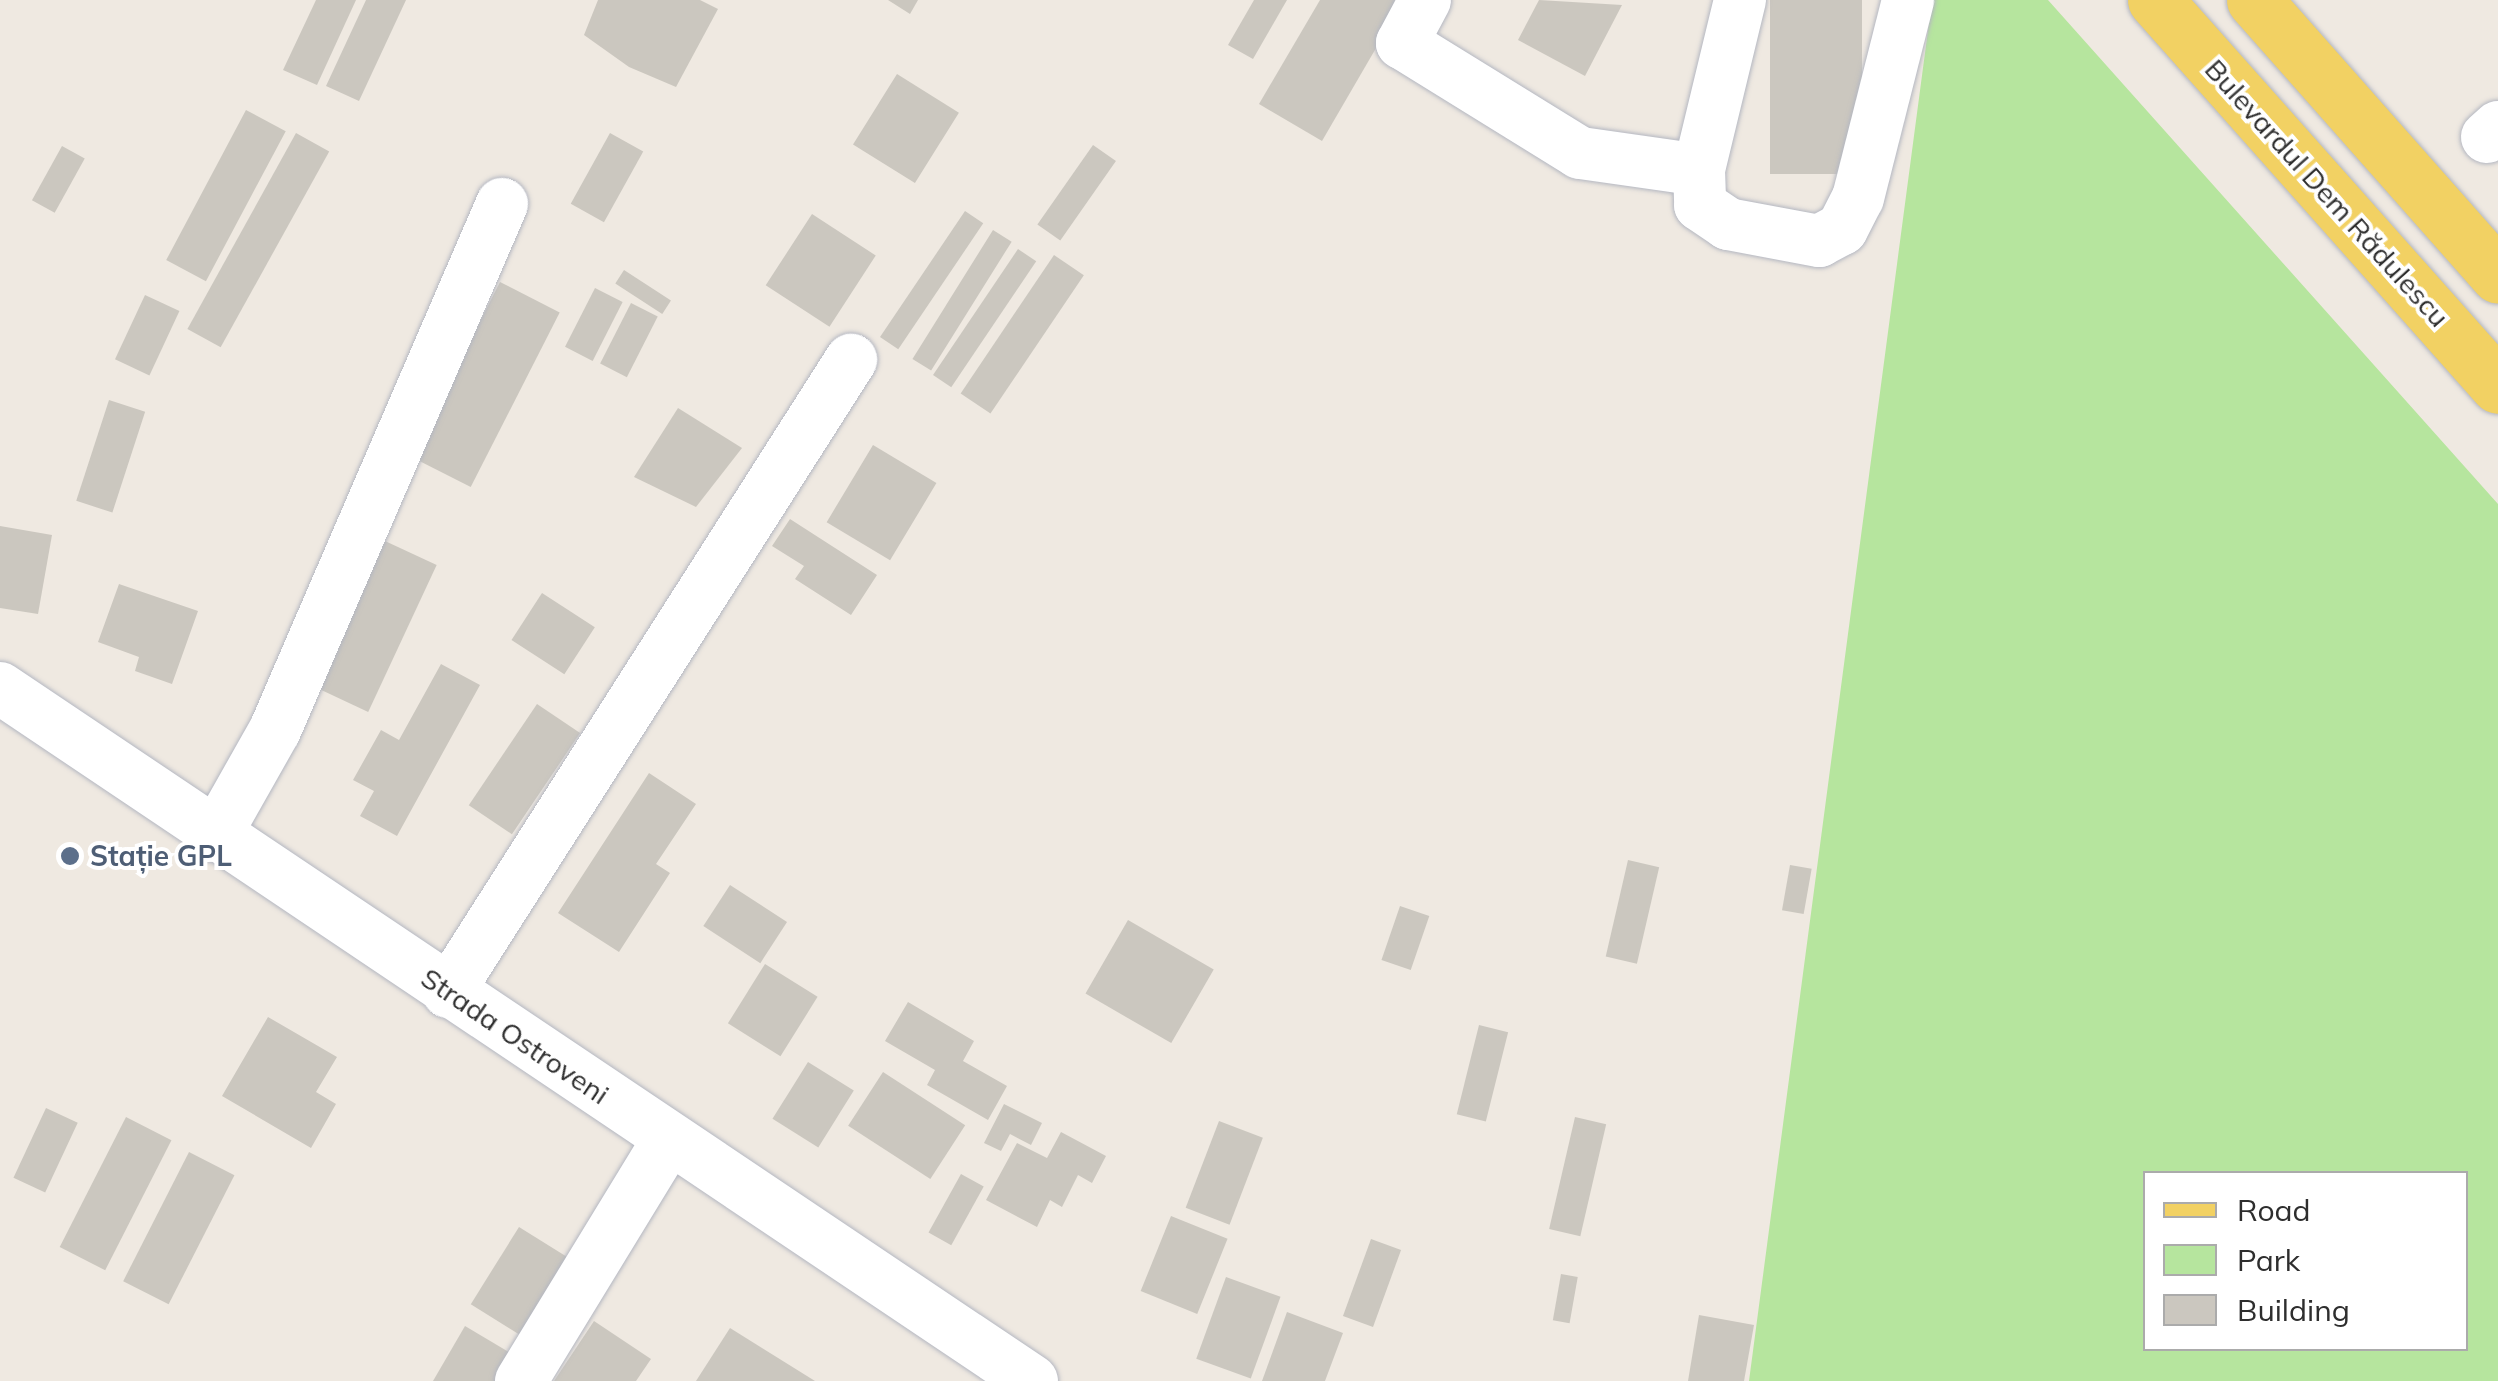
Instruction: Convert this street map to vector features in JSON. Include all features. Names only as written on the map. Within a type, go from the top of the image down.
[{"type":"main road","name":"Bulevardul Dem Rădulescu","points":[[2155,0],[2498,386]]},
{"type":"main road","points":[[2254,0],[2498,276]]},
{"type":"street","points":[[1425,0],[1402,43],[1580,153],[1699,170]]},
{"type":"street","points":[[1740,0],[1699,170],[1700,205],[1728,224],[1819,240],[1842,229],[1858,198],[1908,0]]},
{"type":"street","points":[[215,836],[276,730],[502,204]]},
{"type":"street","points":[[448,992],[851,360]]},
{"type":"street","name":"Strada Ostroveni","points":[[0,688],[215,836],[1032,1381]]},
{"type":"street","points":[[521,1381],[669,1139]]},
{"type":"green space","points":[[1932,0],[2048,0],[2498,504],[2498,1381],[1749,1381]]},
{"type":"building","points":[[316,0],[356,0],[317,85],[283,70]]},
{"type":"building","points":[[366,0],[406,0],[359,101],[326,86]]},
{"type":"building","points":[[598,0],[700,0],[718,9],[676,87],[629,67],[584,35]]},
{"type":"building","points":[[888,0],[918,0],[910,14]]},
{"type":"building","points":[[1254,0],[1287,0],[1253,59],[1228,45]]},
{"type":"building","points":[[1320,0],[1404,0],[1322,141],[1259,104]]},
{"type":"building","points":[[1539,0],[1622,5],[1585,76],[1518,40]]},
{"type":"building","points":[[1770,0],[1862,0],[1862,174],[1770,174]]},
{"type":"building","points":[[897,74],[959,113],[915,183],[853,144]]},
{"type":"building","points":[[246,110],[286,131],[206,281],[166,260]]},
{"type":"building","points":[[296,133],[329,151],[221,347],[187,329]]},
{"type":"building","points":[[610,133],[643,151],[604,222],[571,204]]},
{"type":"building","points":[[1093,145],[1116,161],[1060,241],[1037,224]]},
{"type":"building","points":[[62,146],[85,159],[55,213],[32,200]]},
{"type":"building","points":[[965,211],[983,223],[898,349],[880,337]]},
{"type":"building","points":[[812,214],[876,255],[829,327],[766,285]]},
{"type":"building","points":[[993,230],[1012,242],[931,371],[912,359]]},
{"type":"building","points":[[1018,249],[1036,261],[951,387],[933,375]]},
{"type":"building","points":[[1054,255],[1084,275],[990,414],[961,393]]},
{"type":"building","points":[[624,270],[671,300],[662,314],[615,283]]},
{"type":"building","points":[[500,282],[560,312],[471,487],[411,457]]},
{"type":"building","points":[[595,288],[623,302],[593,361],[565,347]]},
{"type":"building","points":[[145,295],[179,311],[149,375],[115,359]]},
{"type":"building","points":[[631,303],[658,317],[627,377],[600,364]]},
{"type":"building","points":[[109,400],[145,412],[112,513],[76,501]]},
{"type":"building","points":[[678,408],[742,448],[696,507],[634,477]]},
{"type":"building","points":[[873,445],[936,483],[890,560],[827,522]]},
{"type":"building","points":[[790,519],[877,575],[851,615],[795,579],[804,566],[772,546]]},
{"type":"building","points":[[0,526],[52,535],[38,614],[0,608]]},
{"type":"building","points":[[385,541],[437,565],[368,712],[317,688]]},
{"type":"building","points":[[119,584],[198,611],[172,684],[135,671],[139,657],[98,642]]},
{"type":"building","points":[[542,593],[595,627],[564,674],[512,640]]},
{"type":"building","points":[[441,664],[480,685],[397,836],[360,816],[374,791],[353,780],[381,730],[399,740]]},
{"type":"building","points":[[537,704],[580,733],[512,834],[469,805]]},
{"type":"building","points":[[649,773],[696,804],[656,864],[670,873],[619,952],[558,913]]},
{"type":"building","points":[[1628,860],[1659,867],[1637,964],[1606,956]]},
{"type":"building","points":[[1790,865],[1812,869],[1804,914],[1782,910]]},
{"type":"building","points":[[730,885],[787,922],[760,963],[703,926]]},
{"type":"building","points":[[1400,906],[1429,916],[1411,970],[1381,960]]},
{"type":"building","points":[[1128,920],[1214,969],[1171,1043],[1086,994]]},
{"type":"building","points":[[765,964],[818,997],[780,1056],[728,1023]]},
{"type":"building","points":[[908,1002],[974,1041],[963,1061],[1007,1086],[988,1120],[927,1085],[935,1070],[885,1041]]},
{"type":"building","points":[[268,1017],[337,1057],[316,1092],[336,1104],[311,1148],[222,1096]]},
{"type":"building","points":[[1479,1025],[1508,1032],[1486,1122],[1457,1114]]},
{"type":"building","points":[[808,1062],[854,1091],[818,1147],[772,1119]]},
{"type":"building","points":[[883,1072],[965,1125],[930,1179],[848,1126]]},
{"type":"building","points":[[1004,1104],[1042,1123],[1031,1145],[1010,1134],[1001,1151],[984,1143]]},
{"type":"building","points":[[46,1108],[78,1123],[45,1193],[13,1178]]},
{"type":"building","points":[[126,1117],[171,1140],[105,1270],[60,1247]]},
{"type":"building","points":[[1575,1117],[1606,1124],[1580,1236],[1549,1229]]},
{"type":"building","points":[[1219,1121],[1263,1138],[1230,1225],[1186,1208]]},
{"type":"building","points":[[1061,1132],[1106,1156],[1092,1183],[1078,1175],[1062,1207],[1050,1200],[1037,1227],[986,1200],[1017,1143],[1047,1158]]},
{"type":"building","points":[[189,1152],[234,1175],[169,1304],[123,1281]]},
{"type":"building","points":[[961,1174],[984,1187],[951,1245],[929,1233]]},
{"type":"building","points":[[1171,1216],[1228,1239],[1197,1314],[1141,1291]]},
{"type":"building","points":[[519,1227],[572,1260],[523,1337],[471,1304]]},
{"type":"building","points":[[1371,1239],[1401,1250],[1373,1327],[1343,1316]]},
{"type":"building","points":[[1561,1274],[1578,1277],[1570,1323],[1553,1320]]},
{"type":"building","points":[[1226,1277],[1281,1297],[1251,1379],[1196,1359]]},
{"type":"building","points":[[1287,1312],[1343,1333],[1325,1381],[1262,1381]]},
{"type":"building","points":[[1699,1315],[1754,1325],[1744,1381],[1688,1381]]},
{"type":"building","points":[[594,1321],[651,1359],[636,1381],[554,1381]]},
{"type":"building","points":[[465,1326],[512,1354],[496,1381],[433,1381]]},
{"type":"building","points":[[730,1328],[815,1381],[696,1381]]},
{"type":"place","name":"Stație GPL","points":[[70,856]]}]
